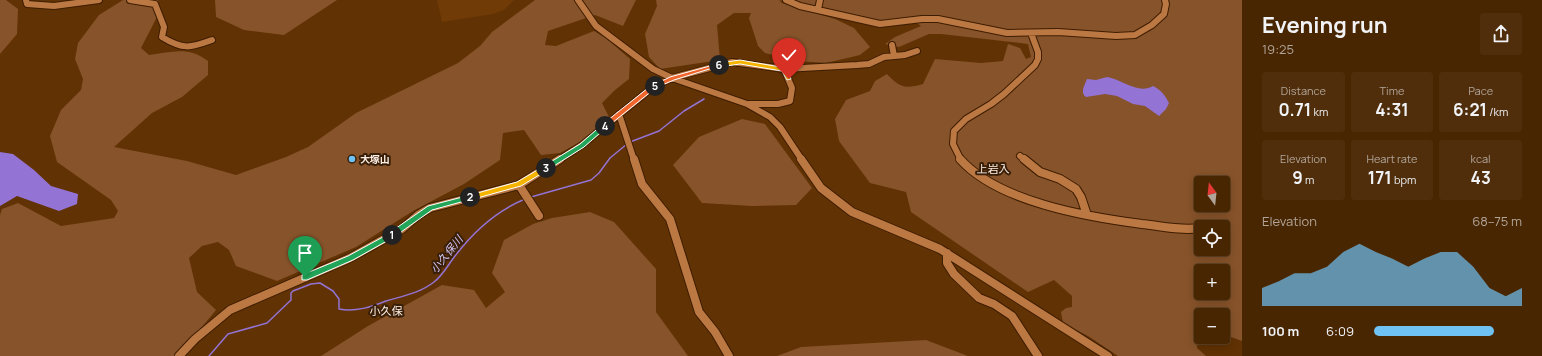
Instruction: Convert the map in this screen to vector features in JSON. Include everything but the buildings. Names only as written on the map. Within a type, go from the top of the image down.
[{"type":"street","points":[[26,0],[26,4],[54,6],[99,0]]},
{"type":"street","points":[[130,0],[155,4],[164,27],[162,37],[178,47],[190,48],[212,40]]},
{"type":"street","points":[[578,0],[593,23],[647,65],[672,78],[747,104],[766,114],[777,123],[816,180],[836,201],[852,212],[920,240],[946,253],[1108,356]]},
{"type":"street","points":[[786,0],[800,6],[880,24],[922,19],[938,19],[996,31],[1031,33],[1058,32],[1116,36],[1135,35],[1152,26],[1164,14],[1166,4],[1165,0]]},
{"type":"street","points":[[818,10],[820,0]]},
{"type":"street","points":[[1031,33],[1037,50],[1038,58],[1036,64],[1012,88],[960,124],[954,132],[952,141],[961,160],[970,168],[1013,194],[1067,212],[1188,230],[1194,229]]},
{"type":"street","points":[[892,45],[894,56]]},
{"type":"street","points":[[179,356],[195,339],[230,310],[350,258],[402,229],[418,215],[430,208],[519,184],[582,145],[653,87],[672,78],[710,67],[740,62],[784,69],[869,64],[884,57],[906,55],[918,51]]},
{"type":"street","points":[[747,104],[778,104],[790,102],[793,86],[784,69]]},
{"type":"street","points":[[619,114],[642,184],[670,219],[699,312],[715,332],[729,356]]},
{"type":"street","points":[[1020,156],[1040,172],[1060,179],[1076,189],[1081,197],[1087,215]]},
{"type":"street","points":[[519,184],[540,216]]},
{"type":"street","points":[[946,253],[947,263],[954,274],[980,298],[994,304],[1012,316],[1038,356]]},
{"type":"shaded area","points":[[0,0],[6,0],[18,9],[17,34],[0,54]]},
{"type":"shaded area","points":[[123,0],[158,0],[159,13],[141,48],[149,55],[180,51],[194,53],[208,61],[208,75],[182,97],[152,113],[114,147],[187,161],[236,175],[286,157],[308,147],[356,113],[458,63],[480,46],[492,32],[535,0],[636,0],[623,26],[595,15],[548,31],[545,45],[556,46],[594,31],[607,39],[630,59],[629,79],[602,103],[609,117],[582,141],[560,153],[541,155],[524,130],[503,133],[500,160],[464,184],[413,211],[356,247],[277,281],[236,266],[229,250],[218,242],[202,246],[189,258],[197,292],[216,310],[178,356],[0,356],[0,215],[2,209],[18,203],[61,226],[114,218],[118,211],[111,200],[57,162],[50,136],[61,110],[81,90],[83,79],[75,59],[78,43],[99,15]]},
{"type":"shaded area","points":[[215,0],[337,0],[284,35],[244,30],[216,17]]},
{"type":"shaded area","points":[[437,0],[514,0],[504,10],[493,14],[442,22]]},
{"type":"shaded area","points":[[656,0],[779,0],[782,3],[835,19],[854,28],[870,47],[860,55],[826,63],[798,61],[765,53],[758,46],[749,18],[751,13],[734,13],[717,25],[720,60],[660,69],[649,57],[645,34],[657,6]]},
{"type":"shaded area","points":[[779,0],[1242,0],[1242,341],[1230,337],[1230,308],[1194,308],[1194,344],[1197,344],[1197,348],[1206,356],[1118,356],[1088,336],[1063,323],[1061,312],[1066,308],[1072,307],[1072,296],[1054,280],[1028,292],[911,212],[906,192],[870,183],[839,141],[835,119],[846,100],[870,91],[875,81],[887,74],[899,85],[912,87],[923,84],[935,59],[981,63],[1003,61],[1008,44],[1020,48],[1026,59],[1031,57],[1028,44],[941,34],[929,34],[899,47],[885,44],[895,37],[921,26],[917,23],[886,26],[852,21]]},
{"type":"shaded area","points":[[1107,77],[1136,88],[1142,89],[1153,86],[1162,93],[1169,103],[1166,109],[1159,116],[1145,106],[1133,104],[1117,96],[1105,94],[1086,97],[1084,95],[1083,89],[1087,79],[1096,80]]},
{"type":"shaded area","points":[[742,119],[765,124],[812,188],[796,205],[752,206],[702,203],[673,165],[699,137]]},
{"type":"shaded area","points":[[0,152],[13,154],[34,170],[51,186],[78,194],[77,204],[59,211],[17,196],[0,206]]},
{"type":"shaded area","points":[[590,212],[614,222],[656,269],[656,312],[688,356],[321,356],[368,326],[442,285],[474,290],[486,308],[505,292],[492,273],[504,240],[533,224],[552,218]]},
{"type":"shaded area","points":[[926,340],[968,356],[777,356],[801,347]]},
{"type":"waterway","name":"小久保川","points":[[630,142],[659,131],[684,111],[704,99]]},
{"type":"waterway","name":"小久保川","points":[[531,197],[591,180],[599,173],[610,158],[627,144]]},
{"type":"waterway","name":"小久保川","points":[[209,356],[228,334],[267,323],[291,300],[291,293],[293,291],[311,284],[320,283],[333,291],[339,299],[339,309],[345,310],[369,307],[423,289],[429,286],[440,276],[462,247],[478,230],[504,209],[525,199]]},
{"type":"place","name":"大塚山","points":[[352,159]]},
{"type":"district","name":"上岩入","points":[[993,168]]},
{"type":"district","name":"小久保","points":[[386,310]]},
{"type":"route","points":[[305,277],[350,258],[402,229],[418,215],[430,208],[519,184],[582,145],[653,87],[672,78],[710,67],[732,62],[740,62],[775,69],[784,69],[789,79]]}]
